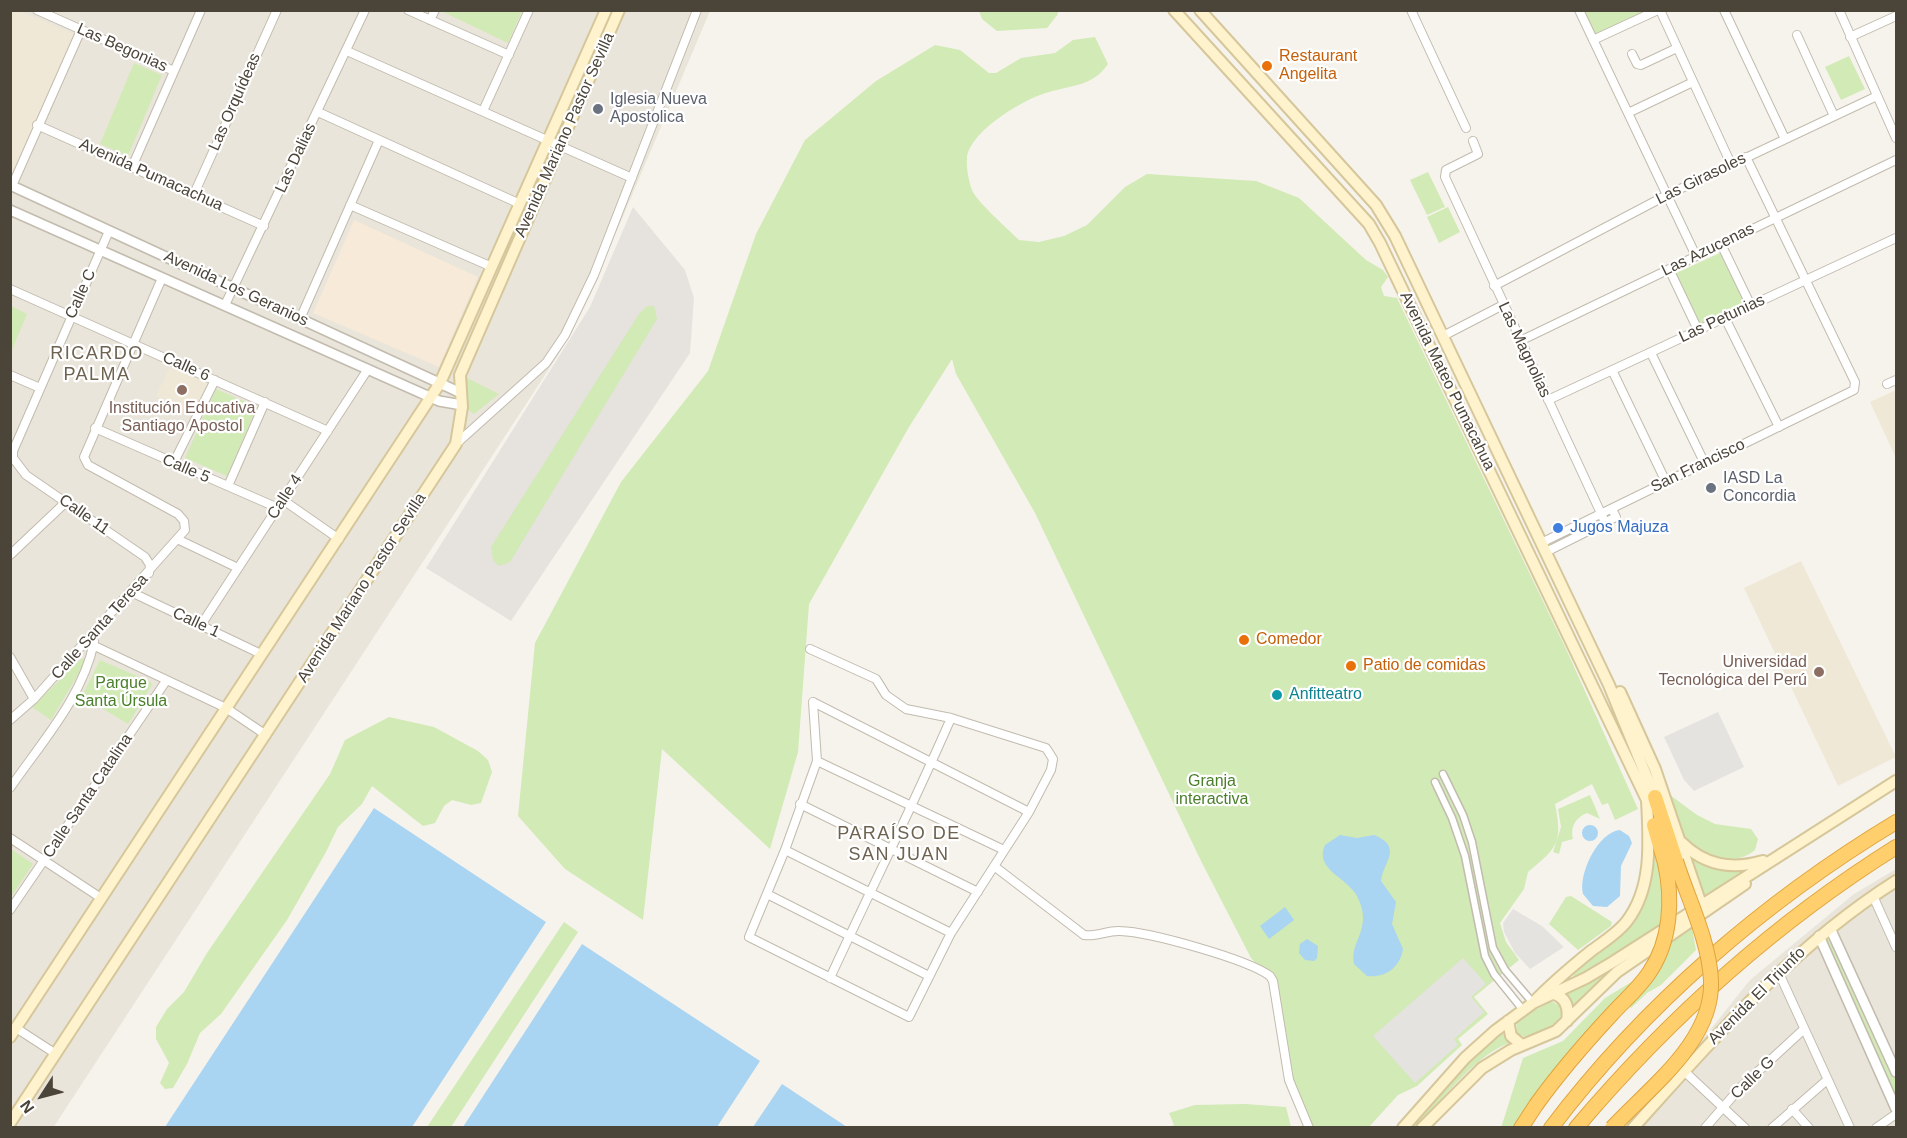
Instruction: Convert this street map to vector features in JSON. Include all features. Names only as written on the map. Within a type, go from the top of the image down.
[{"type":"highway","points":[[1612,1128],[1683,1054],[1697,1034],[1709,1002],[1708,963],[1670,862],[1651,799]]},
{"type":"highway","points":[[1551,1128],[1635,1031],[1700,966],[1794,890],[1896,822]]},
{"type":"highway","points":[[1576,1128],[1650,1046],[1714,983],[1806,908],[1896,847]]},
{"type":"highway","points":[[1521,1128],[1561,1070],[1649,973],[1663,943],[1669,916],[1670,862]]},
{"type":"main road","name":"Avenida Mariano Pastor Sevilla","points":[[10,1123],[456,444],[462,405],[460,375],[606,10]]},
{"type":"main road","name":"Avenida Mariano Pastor Sevilla","points":[[13,1033],[440,383],[520,204],[554,143],[619,10]]},
{"type":"main road","name":"Avenida Mateo Pumacahua","points":[[1174,10],[1369,224],[1651,799]]},
{"type":"main road","name":"Avenida Mateo Pumacahua","points":[[1200,10],[1376,205],[1395,236],[1614,695],[1651,799]]},
{"type":"main road","points":[[1572,608],[1591,632],[1647,749],[1702,909]]},
{"type":"main road","points":[[1422,1128],[1482,1068],[1522,1045],[1549,1035],[1568,1021],[1611,976],[1702,909],[1896,781]]},
{"type":"main road","points":[[1528,1007],[1554,981],[1626,922],[1635,907],[1646,878],[1651,799]]},
{"type":"main road","points":[[1679,840],[1696,855],[1720,865],[1751,864],[1778,857]]},
{"type":"main road","name":"Avenida El Triunfo","points":[[1633,1128],[1778,971],[1819,936],[1896,881]]},
{"type":"main road","points":[[1403,1128],[1465,1058],[1508,1021],[1528,1007],[1586,978],[1702,909]]},
{"type":"main road","points":[[1554,994],[1565,1002],[1569,1011],[1568,1021]]},
{"type":"main road","points":[[1508,1021],[1511,1036],[1522,1045]]},
{"type":"street","name":"Las Begonias","points":[[37,10],[174,71]]},
{"type":"street","points":[[132,167],[201,10]]},
{"type":"street","name":"Las Orquídeas","points":[[194,194],[277,10]]},
{"type":"street","name":"Las Dalias","points":[[225,305],[365,10]]},
{"type":"street","points":[[408,10],[509,54]]},
{"type":"street","points":[[430,20],[435,10]]},
{"type":"street","points":[[483,111],[529,10]]},
{"type":"street","points":[[456,444],[546,363],[565,335],[594,275],[697,10]]},
{"type":"street","points":[[1411,10],[1466,128]]},
{"type":"street","points":[[1579,10],[1696,256]]},
{"type":"street","points":[[1593,40],[1659,10],[1731,164]]},
{"type":"street","points":[[1724,10],[1785,139]]},
{"type":"street","points":[[1839,10],[1896,138]]},
{"type":"street","points":[[1851,37],[1896,16]]},
{"type":"street","points":[[11,186],[81,30]]},
{"type":"street","points":[[1797,35],[1834,116]]},
{"type":"street","points":[[1632,54],[1637,64],[1641,65],[1677,48]]},
{"type":"street","points":[[347,51],[632,178]]},
{"type":"street","points":[[1628,113],[1693,82]]},
{"type":"street","name":"Las Girasoles","points":[[1494,286],[1667,195],[1877,96]]},
{"type":"street","points":[[318,112],[520,204]]},
{"type":"street","name":"Avenida Pumacachua","points":[[37,125],[264,226]]},
{"type":"street","points":[[300,319],[380,140]]},
{"type":"street","name":"Las Magnolias","points":[[1473,141],[1478,154],[1446,170],[1445,177],[1604,518]]},
{"type":"street","points":[[1746,158],[1805,280]]},
{"type":"street","name":"Las Azucenas","points":[[1520,341],[1896,160]]},
{"type":"street","name":"Avenida Los Geranios","points":[[11,186],[461,393]]},
{"type":"street","points":[[350,205],[492,267]]},
{"type":"street","name":"Avenida Los Geranios","points":[[10,210],[431,398],[462,405]]},
{"type":"street","name":"Calle C","points":[[12,460],[13,451],[109,231]]},
{"type":"street","name":"Las Petunias","points":[[1548,400],[1896,238]]},
{"type":"street","points":[[1721,244],[1750,306]]},
{"type":"street","points":[[1669,269],[1698,330]]},
{"type":"street","points":[[96,428],[162,278]]},
{"type":"street","name":"San Francisco","points":[[1604,518],[1612,509],[1854,390],[1855,382],[1805,280]]},
{"type":"street","name":"Calle 6","points":[[10,289],[328,431]]},
{"type":"street","points":[[1443,336],[1503,305]]},
{"type":"street","points":[[1725,318],[1779,427]]},
{"type":"street","points":[[1650,353],[1704,462]]},
{"type":"street","name":"Calle 4","points":[[201,625],[368,369]]},
{"type":"street","points":[[1612,370],[1666,482]]},
{"type":"street","points":[[411,388],[417,373]]},
{"type":"street","points":[[10,375],[40,388]]},
{"type":"street","points":[[173,464],[215,380]]},
{"type":"street","points":[[1887,384],[1896,380]]},
{"type":"street","points":[[228,486],[265,402]]},
{"type":"street","name":"Calle 5","points":[[96,428],[173,464],[278,508]]},
{"type":"street","name":"Calle Santa Teresa","points":[[10,720],[34,699],[84,641],[96,632],[185,530],[184,521],[178,514],[86,463],[84,457],[96,428]]},
{"type":"street","name":"Calle 11","points":[[12,460],[26,475],[145,557],[150,565],[149,573]]},
{"type":"street","points":[[283,500],[339,539]]},
{"type":"street","points":[[10,555],[66,502]]},
{"type":"street","name":"San Francisco","points":[[1544,547],[1604,518],[1616,517],[1612,509]]},
{"type":"street","points":[[177,539],[238,568]]},
{"type":"street","name":"Calle 1","points":[[131,592],[261,654]]},
{"type":"street","points":[[10,789],[76,691],[89,663],[96,632]]},
{"type":"street","points":[[84,641],[226,708],[266,735]]},
{"type":"street","points":[[810,649],[876,679],[885,695],[895,704],[906,709],[951,718],[1046,748],[1053,759],[1051,770],[1029,812],[951,933],[909,1017],[749,937],[785,850],[817,761],[813,702],[1029,812]]},
{"type":"street","points":[[10,657],[34,699]]},
{"type":"street","name":"Calle Santa Catalina","points":[[11,908],[166,681]]},
{"type":"street","points":[[830,978],[912,807],[951,718]]},
{"type":"street","points":[[817,761],[1004,850]]},
{"type":"street","points":[[1443,774],[1463,815],[1472,842],[1493,948],[1528,1007]]},
{"type":"street","points":[[1436,782],[1465,856],[1485,956],[1494,974],[1528,1007]]},
{"type":"street","points":[[800,804],[978,892]]},
{"type":"street","points":[[10,838],[101,898]]},
{"type":"street","points":[[785,850],[951,933]]},
{"type":"street","points":[[994,866],[1084,935],[1092,937],[1120,931],[1142,934],[1198,948],[1270,976],[1273,981],[1289,1080],[1309,1128]]},
{"type":"street","points":[[767,894],[929,976]]},
{"type":"street","points":[[1873,896],[1896,947]]},
{"type":"street","points":[[1830,928],[1896,1071]]},
{"type":"street","points":[[1819,936],[1896,1109]]},
{"type":"street","points":[[1778,971],[1803,1030],[1850,1128]]},
{"type":"street","name":"Calle G","points":[[1706,1128],[1740,1088],[1803,1030]]},
{"type":"street","points":[[13,1033],[56,1054]]},
{"type":"street","points":[[1684,1071],[1745,1128]]},
{"type":"street","points":[[1772,1128],[1827,1080]]},
{"type":"street","points":[[1792,1109],[1809,1128]]},
{"type":"street","points":[[1876,1128],[1896,1114]]},
{"type":"shaded area","points":[[10,11],[710,11],[588,299],[562,349],[53,1128],[10,1127]]},
{"type":"shaded area","points":[[11,11],[19,11],[74,34],[13,175],[11,174]]},
{"type":"shaded area","points":[[633,207],[685,270],[694,298],[690,353],[511,621],[426,568],[590,307]]},
{"type":"shaded area","points":[[354,220],[478,277],[439,367],[313,313]]},
{"type":"shaded area","name":"Institución Educativa Santiago Apostol","points":[[170,366],[208,384],[193,414],[156,396]]},
{"type":"shaded area","points":[[1896,390],[1896,458],[1870,402]]},
{"type":"shaded area","name":"Universidad Tecnológica del Perú","points":[[1801,561],[1896,757],[1838,786],[1744,588]]},
{"type":"shaded area","points":[[1718,712],[1744,767],[1694,791],[1684,780],[1664,737]]},
{"type":"shaded area","points":[[1896,869],[1896,1127],[1625,1128],[1698,1045],[1750,980],[1854,894]]},
{"type":"shaded area","points":[[1513,909],[1542,926],[1564,947],[1530,969],[1515,953],[1504,932],[1503,923]]},
{"type":"shaded area","points":[[1463,958],[1486,984],[1471,997],[1484,1012],[1454,1039],[1458,1045],[1415,1083],[1373,1036]]},
{"type":"green space","points":[[522,10],[508,43],[441,11]]},
{"type":"green space","points":[[1058,10],[1058,14],[1047,28],[997,31],[982,19],[979,11]]},
{"type":"green space","points":[[1654,10],[1596,37],[1584,11]]},
{"type":"green space","name":"Granja interactiva","points":[[1095,37],[1108,64],[1096,77],[1082,84],[1039,95],[1026,101],[999,118],[977,138],[967,159],[967,170],[975,195],[1019,240],[1039,242],[1064,236],[1087,225],[1125,187],[1147,174],[1256,181],[1299,198],[1366,260],[1383,270],[1388,277],[1381,287],[1384,296],[1397,298],[1566,649],[1638,809],[1615,820],[1608,803],[1602,805],[1592,784],[1555,804],[1558,836],[1555,844],[1546,857],[1528,872],[1524,889],[1500,923],[1506,942],[1519,960],[1474,997],[1488,1014],[1458,1039],[1462,1045],[1417,1086],[1398,1095],[1369,1127],[1313,1127],[1294,1081],[1277,986],[1251,958],[1201,861],[1035,513],[956,374],[952,359],[909,427],[809,604],[798,752],[770,849],[662,749],[643,920],[565,869],[518,816],[535,643],[621,482],[708,371],[756,234],[805,140],[876,81],[935,45],[960,50],[989,73],[996,73],[1021,58],[1055,53],[1073,40]]},
{"type":"green space","points":[[1849,56],[1865,89],[1841,100],[1825,67]]},
{"type":"green space","points":[[134,63],[162,75],[128,156],[100,144]]},
{"type":"green space","points":[[1428,172],[1445,207],[1427,215],[1410,180]]},
{"type":"green space","points":[[1448,207],[1460,232],[1439,243],[1427,217]]},
{"type":"green space","points":[[1722,252],[1747,303],[1698,326],[1674,274]]},
{"type":"green space","points":[[11,306],[27,314],[11,352]]},
{"type":"green space","points":[[647,306],[654,306],[657,319],[510,562],[499,566],[493,560],[491,547],[639,314]]},
{"type":"green space","points":[[465,377],[499,394],[474,414],[467,409]]},
{"type":"green space","points":[[216,389],[257,407],[227,476],[185,458]]},
{"type":"green space","points":[[82,658],[86,661],[51,720],[32,707]]},
{"type":"green space","name":"Parque Santa Úrsula","points":[[100,660],[151,682],[152,685],[128,724],[82,696]]},
{"type":"green space","points":[[389,717],[434,727],[478,751],[488,760],[492,772],[481,803],[471,805],[452,800],[444,806],[435,823],[423,826],[372,786],[362,804],[338,827],[287,920],[221,1014],[200,1033],[187,1064],[173,1088],[165,1089],[160,1083],[169,1063],[156,1039],[156,1027],[167,1009],[184,992],[207,953],[330,774],[345,740]]},
{"type":"green space","points":[[1590,795],[1600,819],[1587,813],[1579,817],[1574,823],[1573,839],[1562,842],[1559,854],[1553,852],[1561,827],[1558,809]]},
{"type":"green space","points":[[1670,795],[1697,815],[1715,824],[1751,829],[1758,839],[1755,850],[1736,859],[1714,858],[1704,854],[1687,841],[1681,832]]},
{"type":"green space","points":[[1655,848],[1664,899],[1661,925],[1574,980],[1573,972],[1601,950],[1648,887]]},
{"type":"green space","points":[[11,849],[33,864],[11,897]]},
{"type":"green space","points":[[1689,857],[1715,870],[1744,870],[1703,897]]},
{"type":"green space","points":[[1571,896],[1612,922],[1611,926],[1578,950],[1549,924],[1566,897]]},
{"type":"green space","points":[[564,922],[578,932],[451,1127],[427,1127]]},
{"type":"green space","points":[[1692,928],[1696,950],[1661,985],[1647,993],[1631,1008],[1628,1005],[1669,944]]},
{"type":"green space","points":[[1828,939],[1834,942],[1896,1077],[1896,1099],[1825,944]]},
{"type":"green space","points":[[1639,949],[1573,1009],[1567,997],[1561,993]]},
{"type":"green space","points":[[1638,978],[1513,1127],[1501,1128],[1523,1058],[1563,1041],[1605,998]]},
{"type":"green space","points":[[1551,1001],[1562,1007],[1562,1013],[1555,1023],[1525,1037],[1517,1033],[1516,1021]]},
{"type":"green space","points":[[1502,1032],[1509,1043],[1495,1050],[1470,1069],[1415,1127],[1410,1128],[1470,1061]]},
{"type":"green space","points":[[1245,1104],[1286,1107],[1291,1127],[1169,1127],[1174,1125],[1169,1113],[1195,1105]]},
{"type":"water","points":[[374,808],[546,922],[412,1127],[165,1127]]},
{"type":"water","points":[[1587,825],[1593,825],[1598,833],[1596,839],[1587,841],[1582,836],[1582,830]]},
{"type":"water","points":[[1620,830],[1629,836],[1632,843],[1621,866],[1620,896],[1607,907],[1593,906],[1583,894],[1582,886],[1587,865],[1591,855],[1604,838]]},
{"type":"water","points":[[1340,835],[1357,838],[1374,835],[1383,840],[1390,850],[1381,881],[1396,902],[1392,924],[1403,949],[1399,962],[1391,970],[1380,975],[1367,976],[1354,964],[1353,956],[1362,926],[1362,907],[1352,889],[1333,873],[1324,861],[1325,845]]},
{"type":"water","points":[[1285,907],[1294,920],[1269,939],[1260,926]]},
{"type":"water","points":[[1307,939],[1318,946],[1317,958],[1314,961],[1305,960],[1299,953],[1300,944]]},
{"type":"water","points":[[582,944],[760,1061],[717,1127],[463,1127]]},
{"type":"water","points":[[782,1084],[847,1127],[753,1127]]},
{"type":"place","name":"Restaurant Angelita","points":[[1267,66]]},
{"type":"place","name":"Iglesia Nueva Apostolica","points":[[598,109]]},
{"type":"place","name":"Institución Educativa Santiago Apostol","points":[[182,390]]},
{"type":"place","name":"IASD La Concordia","points":[[1711,488]]},
{"type":"place","name":"Jugos Majuza","points":[[1558,528]]},
{"type":"place","name":"Comedor","points":[[1244,640]]},
{"type":"place","name":"Patio de comidas","points":[[1351,666]]},
{"type":"place","name":"Universidad Tecnológica del Perú","points":[[1819,672]]},
{"type":"place","name":"Anfitteatro","points":[[1277,695]]},
{"type":"district","name":"RICARDO PALMA","points":[[97,364]]},
{"type":"district","name":"PARAÍSO DE SAN JUAN","points":[[899,844]]}]
